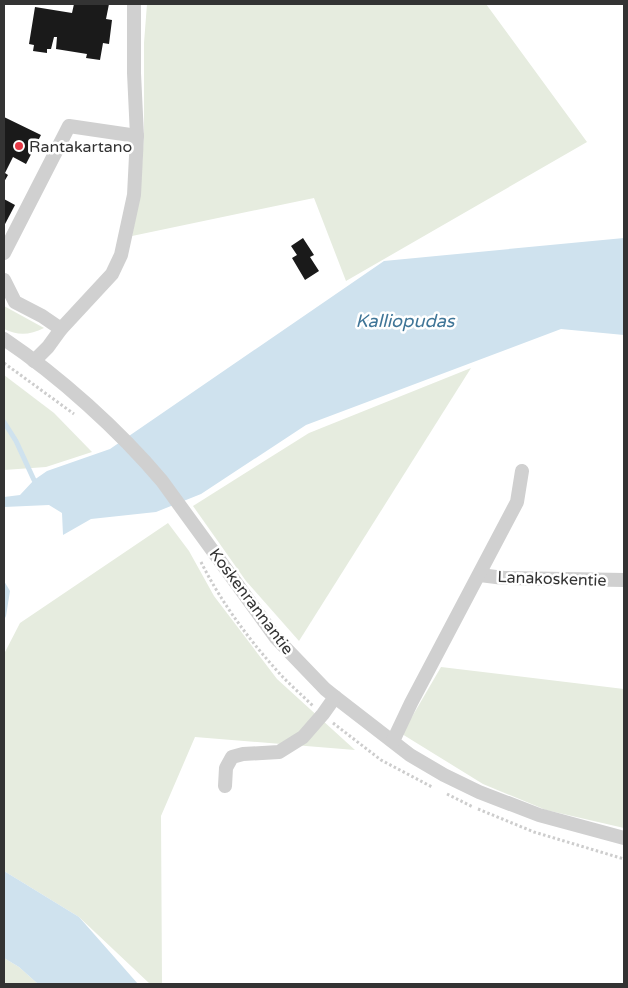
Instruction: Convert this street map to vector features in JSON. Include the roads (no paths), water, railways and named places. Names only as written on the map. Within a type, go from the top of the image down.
[{"type":"street","points":[[34,361],[48,347],[60,329],[112,274],[121,255],[134,194],[136,136],[134,4]]},
{"type":"street","points":[[4,253],[69,126],[136,136]]},
{"type":"street","points":[[4,280],[15,302],[42,316],[60,329]]},
{"type":"street","name":"Koskenrannantie","points":[[4,339],[34,361],[89,407],[142,456],[276,638],[325,689],[410,755],[444,775],[479,792],[538,815],[624,838]]},
{"type":"street","points":[[393,742],[517,502],[522,471]]},
{"type":"street","name":"Lanakoskentie","points":[[480,575],[504,578],[624,580]]},
{"type":"street","points":[[225,786],[226,768],[232,757],[243,754],[279,752],[302,737],[323,714],[335,697]]},
{"type":"water","name":"Kalliopudas","points":[[624,238],[624,335],[561,329],[306,425],[201,494],[156,512],[91,519],[63,535],[62,513],[49,505],[4,507],[4,497],[20,495],[34,480],[47,471],[110,449],[384,261]]},
{"type":"water","points":[[4,581],[10,591],[4,620]]},
{"type":"water","points":[[4,871],[79,917],[138,984],[38,984],[19,967],[4,958]]},
{"type":"waterway","points":[[4,422],[16,441],[34,480]]},
{"type":"place","name":"Rantakartano","points":[[19,146]]}]
